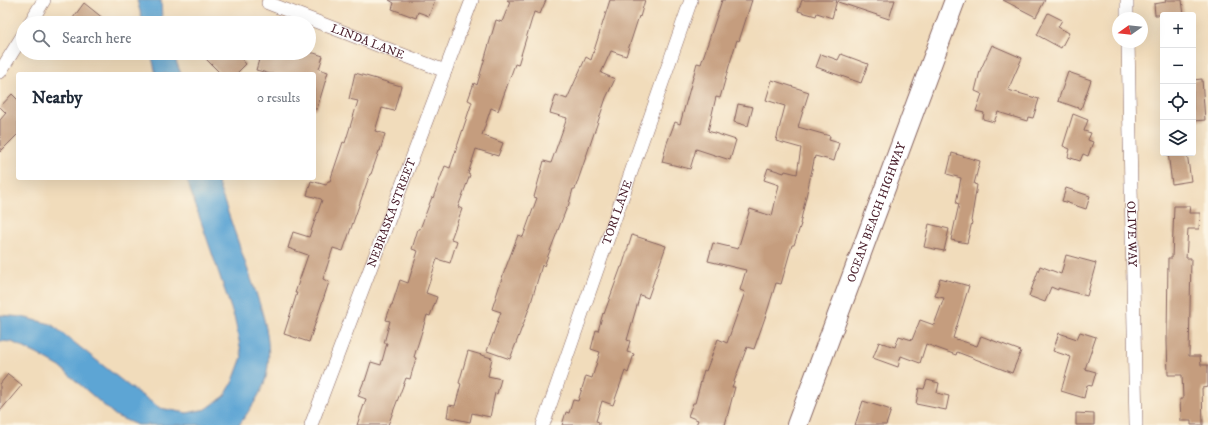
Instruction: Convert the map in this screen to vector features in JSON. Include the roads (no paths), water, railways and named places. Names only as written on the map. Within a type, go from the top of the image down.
[{"type":"main road","name":"OCEAN BEACH HIGHWAY","points":[[797,425],[955,0]]},
{"type":"street","points":[[34,16],[44,0]]},
{"type":"street","name":"NEBRASKA STREET","points":[[311,425],[472,0]]},
{"type":"street","name":"TORI LANE","points":[[543,425],[691,0]]},
{"type":"street","points":[[1127,0],[1128,12]]},
{"type":"street","name":"LINDA LANE","points":[[268,3],[302,16]]},
{"type":"street","name":"LINDA LANE","points":[[316,21],[445,71]]},
{"type":"street","points":[[0,72],[16,46]]},
{"type":"street","name":"OLIVE WAY","points":[[1128,48],[1136,425]]},
{"type":"water","points":[[137,0],[161,0],[162,16],[141,16]]},
{"type":"water","points":[[153,60],[176,60],[180,72],[156,72]]},
{"type":"water","points":[[187,180],[217,180],[260,303],[264,319],[269,350],[265,381],[250,410],[239,425],[137,425],[116,416],[60,367],[12,342],[0,341],[0,315],[22,317],[51,324],[130,387],[160,408],[187,413],[206,409],[225,396],[233,381],[242,357],[235,320]]}]
